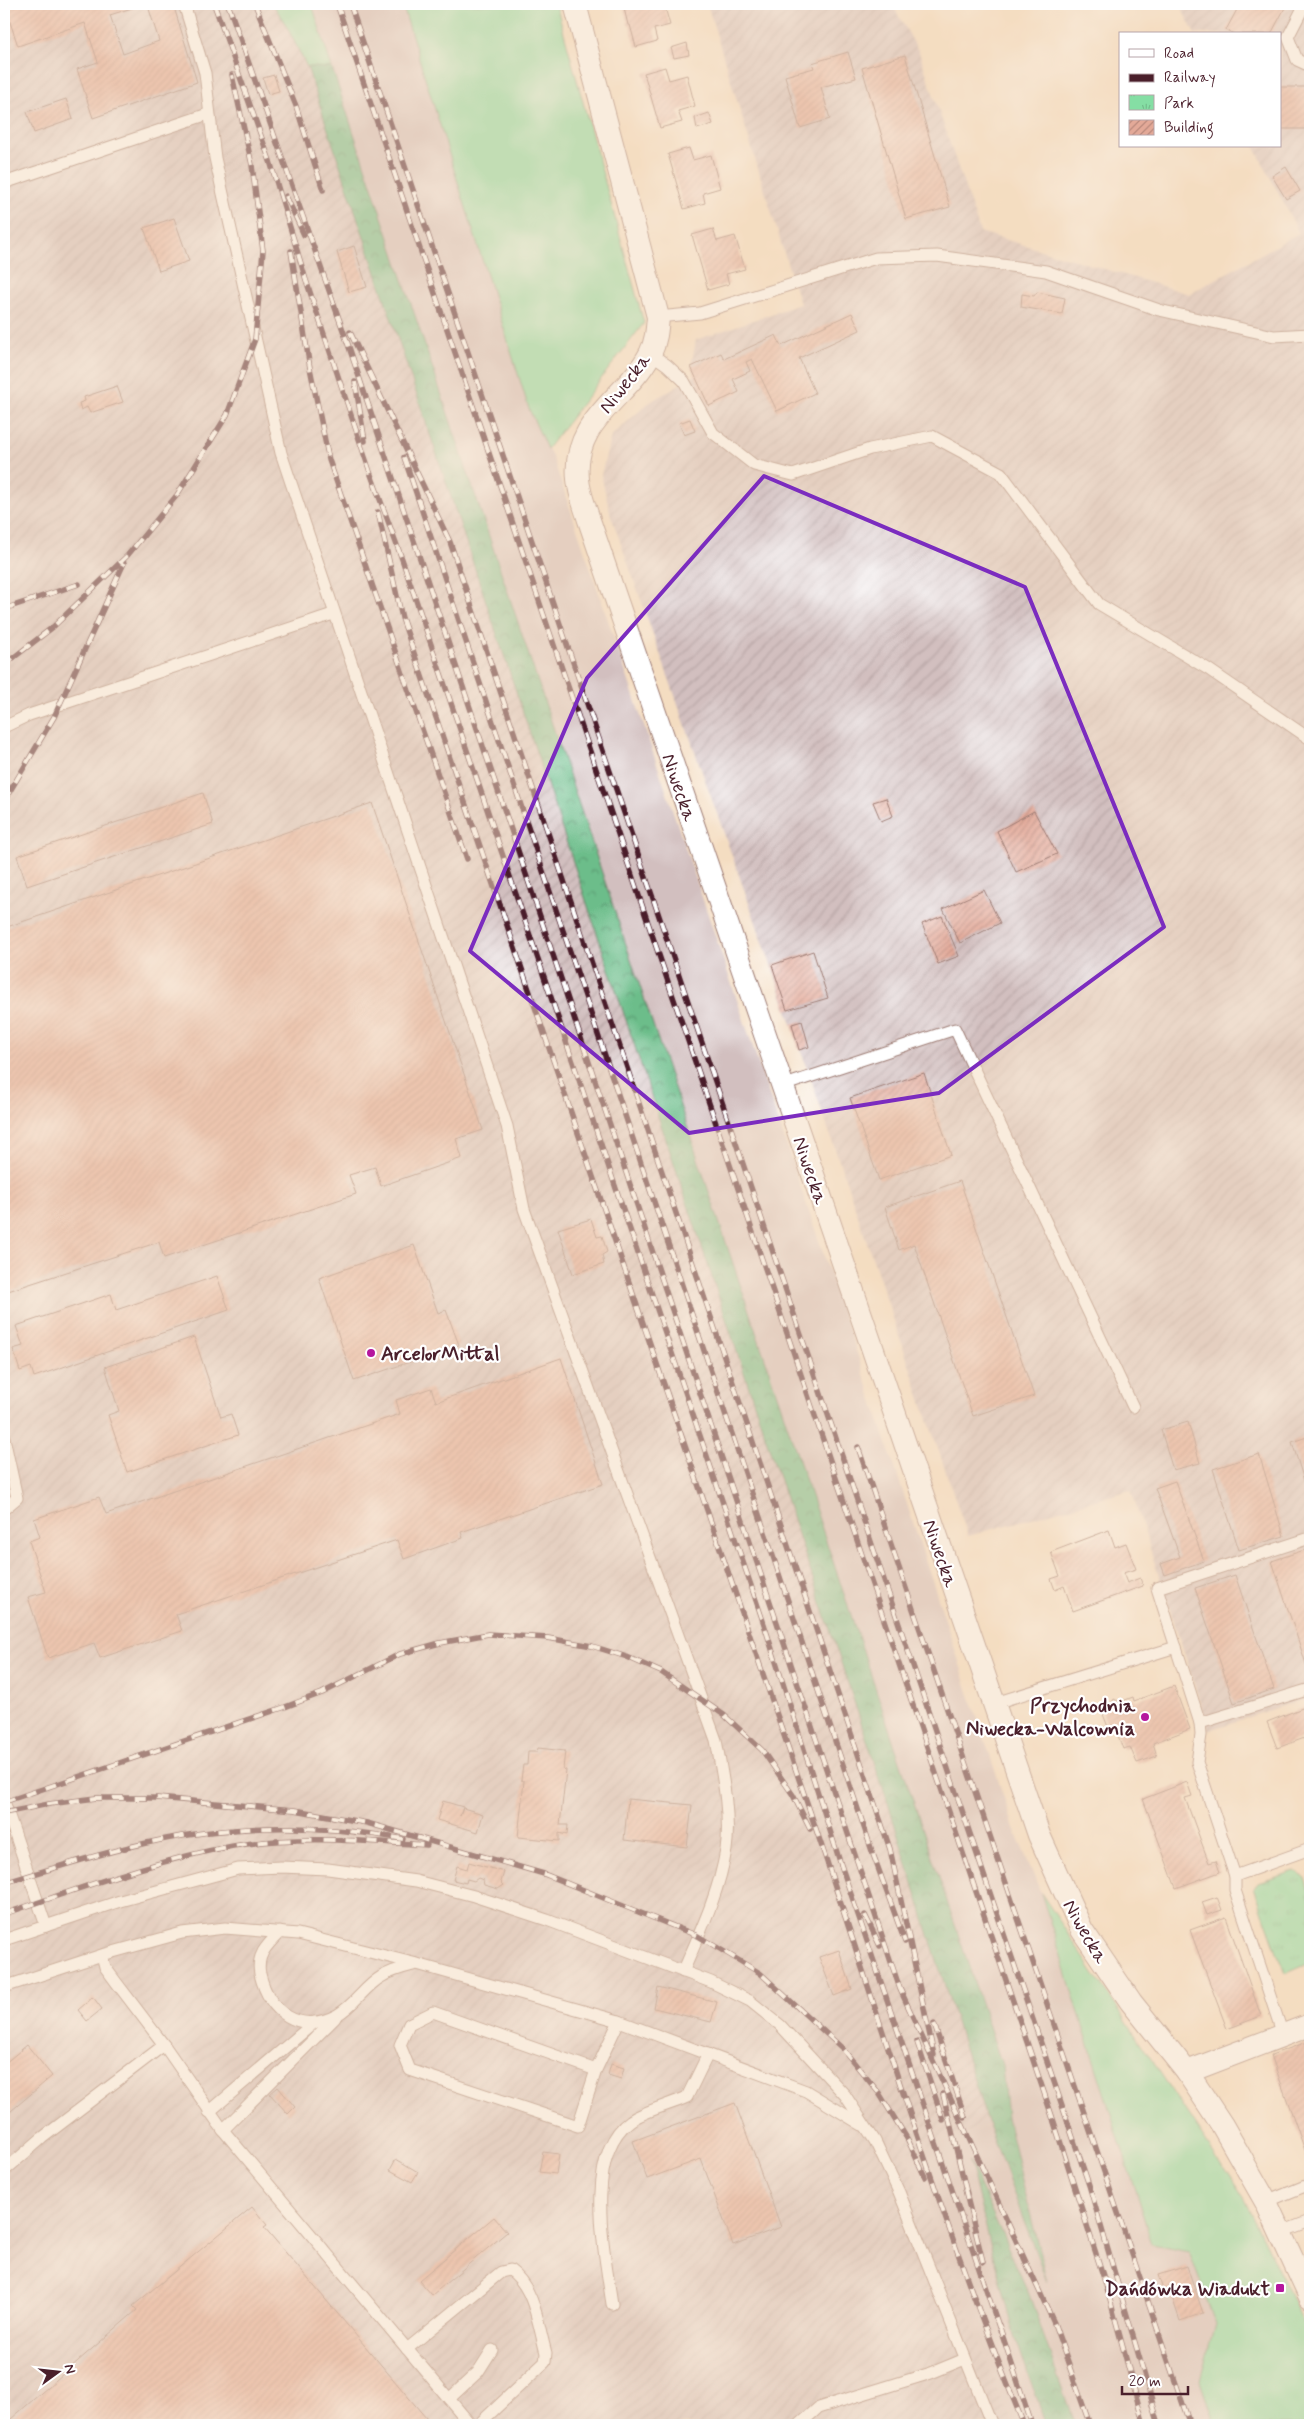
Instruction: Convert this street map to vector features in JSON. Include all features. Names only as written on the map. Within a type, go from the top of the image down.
[{"type":"street","name":"Niwecka","points":[[575,4],[658,317],[657,336],[650,353],[636,375],[588,428],[579,451],[578,480],[588,520],[992,1704],[1039,1835],[1082,1930],[1131,2002],[1187,2072],[1222,2125],[1266,2202],[1310,2297]]},
{"type":"street","points":[[1187,2072],[1310,2025]]},
{"type":"lane","points":[[184,4],[205,73],[208,114],[215,158],[281,453],[333,614],[507,1126],[524,1209],[716,1740],[725,1789],[726,1848],[716,1893],[683,1972]]},
{"type":"lane","points":[[1306,4],[1288,37],[1297,60],[1310,66]]},
{"type":"lane","points":[[4,183],[208,114]]},
{"type":"lane","points":[[658,317],[700,313],[876,258],[937,256],[1046,271],[1159,310],[1274,336],[1310,334]]},
{"type":"lane","points":[[650,353],[667,365],[684,382],[713,434],[754,466],[793,475],[870,449],[932,436],[1001,473],[1098,604],[1208,669],[1310,739]]},
{"type":"lane","points":[[4,727],[29,715],[333,614]]},
{"type":"lane","points":[[782,1086],[955,1029],[1133,1407]]},
{"type":"lane","points":[[4,1438],[17,1498],[4,1509]]},
{"type":"lane","points":[[1283,2035],[1235,1890],[1235,1876],[1197,1762],[1201,1735],[1200,1723],[1157,1588],[1310,1538]]},
{"type":"lane","points":[[992,1704],[1176,1647]]},
{"type":"lane","points":[[1200,1723],[1310,1688]]},
{"type":"lane","points":[[4,1801],[46,1926]]},
{"type":"lane","points":[[1235,1876],[1310,1849]]},
{"type":"lane","points":[[4,1940],[120,1900],[238,1870],[281,1867],[328,1869],[416,1881],[474,1896],[547,1920],[711,1982],[750,2001],[780,2025],[845,2095],[875,2142],[899,2192],[992,2425]]},
{"type":"lane","points":[[4,1987],[102,1955],[182,1934],[225,1928],[298,1934],[417,1964],[619,2021],[806,2091],[865,2127]]},
{"type":"lane","points":[[280,1932],[262,1949],[259,1967],[264,1990],[277,2010],[294,2020],[315,2022],[338,2015]]},
{"type":"lane","points":[[102,1955],[105,1967],[164,2045],[223,2130],[471,2425]]},
{"type":"lane","points":[[223,2130],[338,2015],[380,1977],[417,1964]]},
{"type":"lane","points":[[596,2070],[433,2012],[409,2024],[400,2045],[410,2070],[578,2126],[596,2070],[619,2021]]},
{"type":"lane","points":[[209,2112],[315,2022]]},
{"type":"lane","points":[[4,2171],[42,2138],[164,2045]]},
{"type":"lane","points":[[612,2304],[600,2219],[603,2178],[613,2138],[630,2120],[687,2097],[708,2054]]},
{"type":"lane","points":[[1266,2202],[1310,2184]]},
{"type":"lane","points":[[1281,2232],[1310,2221]]},
{"type":"lane","points":[[407,2349],[501,2272],[510,2270],[520,2278],[529,2293],[546,2353],[545,2362],[478,2425]]},
{"type":"lane","points":[[449,2399],[478,2372],[492,2350]]},
{"type":"lane","points":[[799,2425],[818,2408],[931,2373],[965,2359]]},
{"type":"highlighted area","points":[[764,476],[1025,587],[1164,927],[939,1093],[689,1133],[470,951],[587,678]]},
{"type":"shaded area","name":"ArcelorMittal","points":[[4,4],[273,4],[307,67],[888,1803],[988,2125],[905,2154],[1013,2425],[4,2425]]},
{"type":"shaded area","points":[[312,4],[402,4],[529,409],[554,461],[858,1356],[1014,1828],[1041,1893],[1152,2244],[1189,2250],[1215,2323],[1200,2381],[1215,2425],[1013,2425],[905,2154],[988,2125],[888,1803],[307,67],[331,68]]},
{"type":"shaded area","points":[[707,4],[892,4],[919,52],[980,232],[1189,294],[1299,233],[1255,148],[1282,148],[1282,32],[1194,32],[1179,4],[1310,4],[1310,1697],[1209,1730],[1131,1490],[968,1536],[792,1024],[611,516],[601,475],[611,436],[650,402],[695,375],[691,367],[696,340],[800,304]]},
{"type":"green space","points":[[273,4],[312,4],[332,68],[307,67]]},
{"type":"green space","points":[[402,4],[556,4],[644,323],[547,449],[529,409]]},
{"type":"green space","points":[[307,67],[332,68],[1002,2065],[1007,2118],[1047,2282],[988,2125],[888,1803]]},
{"type":"green space","points":[[1295,1871],[1306,1878],[1310,1891],[1310,1963],[1285,1974],[1254,1888],[1258,1883]]},
{"type":"green space","points":[[1041,1893],[1244,2199],[1310,2336],[1310,2425],[1215,2425],[1200,2381],[1215,2323],[1189,2251],[1152,2244]]},
{"type":"green space","points":[[969,2161],[1029,2294],[1075,2425],[1046,2425],[1011,2325]]},
{"type":"building","points":[[4,4],[137,4],[138,6],[110,15],[123,54],[159,41],[149,9],[165,4],[173,4],[197,82],[93,118],[77,69],[98,62],[85,23],[18,46]]},
{"type":"building","points":[[623,4],[664,4],[670,25],[654,29],[657,41],[636,47]]},
{"type":"building","points":[[1240,4],[1287,4],[1272,32],[1230,32],[1226,30]]},
{"type":"building","points":[[687,43],[689,55],[674,58],[671,48]]},
{"type":"building","points":[[848,52],[856,78],[821,87],[830,119],[800,128],[785,76],[814,68],[812,63]]},
{"type":"building","points":[[905,55],[950,207],[906,219],[862,68]]},
{"type":"building","points":[[665,67],[669,80],[687,75],[695,106],[678,111],[682,122],[660,128],[644,73]]},
{"type":"building","points":[[274,75],[279,91],[268,94],[263,78]]},
{"type":"building","points":[[1282,87],[1310,87],[1310,129],[1282,129]]},
{"type":"building","points":[[66,99],[73,119],[34,133],[27,112]]},
{"type":"building","points":[[709,113],[713,124],[697,129],[695,118]]},
{"type":"building","points":[[689,148],[693,160],[711,155],[720,188],[703,193],[705,203],[684,209],[668,154]]},
{"type":"building","points":[[1286,167],[1300,191],[1286,199],[1272,176]]},
{"type":"building","points":[[174,218],[189,261],[159,271],[144,228]]},
{"type":"building","points":[[713,229],[717,241],[735,236],[745,269],[726,274],[729,284],[708,290],[692,235]]},
{"type":"building","points":[[354,246],[367,287],[349,292],[337,252]]},
{"type":"building","points":[[1037,292],[1065,298],[1062,314],[1021,307],[1022,294],[1034,296]]},
{"type":"building","points":[[852,313],[860,330],[799,358],[815,393],[777,411],[752,359],[746,362],[750,371],[733,379],[739,392],[709,406],[691,367],[721,353],[724,359],[776,335],[781,346]]},
{"type":"building","points":[[117,386],[123,402],[90,413],[87,407],[81,410],[79,403],[85,401],[84,397]]},
{"type":"building","points":[[690,419],[695,431],[684,435],[679,423]]},
{"type":"building","points":[[203,793],[213,824],[27,886],[17,856]]},
{"type":"building","points":[[886,798],[893,816],[881,821],[873,802]]},
{"type":"building","points":[[372,803],[483,1130],[456,1139],[462,1158],[381,1186],[375,1167],[349,1175],[356,1194],[164,1258],[159,1242],[5,1292],[4,928]]},
{"type":"building","points":[[1034,811],[1057,854],[1016,872],[997,831]]},
{"type":"building","points":[[984,890],[1000,923],[960,943],[943,909]]},
{"type":"building","points":[[942,916],[959,956],[938,964],[922,924]]},
{"type":"building","points":[[813,951],[828,998],[787,1010],[772,965]]},
{"type":"building","points":[[802,1021],[809,1047],[799,1050],[792,1024]]},
{"type":"building","points":[[924,1073],[951,1155],[879,1180],[850,1098]]},
{"type":"building","points":[[960,1181],[1034,1396],[973,1416],[914,1244],[899,1250],[885,1207]]},
{"type":"building","points":[[591,1219],[597,1237],[602,1236],[607,1252],[602,1255],[604,1264],[573,1274],[558,1229]]},
{"type":"building","points":[[414,1245],[438,1313],[446,1310],[459,1345],[354,1381],[319,1278]]},
{"type":"building","points":[[217,1276],[229,1310],[34,1377],[31,1367],[20,1371],[13,1349],[23,1346],[16,1326],[111,1294],[116,1310]]},
{"type":"building","points":[[194,1337],[221,1417],[231,1414],[238,1435],[127,1472],[108,1415],[119,1411],[105,1367]]},
{"type":"building","points":[[561,1358],[603,1484],[461,1532],[463,1538],[404,1559],[397,1540],[176,1614],[182,1631],[100,1658],[94,1643],[48,1658],[28,1597],[46,1592],[29,1541],[40,1537],[34,1519],[99,1497],[106,1514],[400,1414],[396,1400],[431,1388],[436,1402]]},
{"type":"building","points":[[1188,1422],[1200,1463],[1173,1470],[1161,1430]]},
{"type":"building","points":[[1310,1436],[1310,1500],[1292,1442]]},
{"type":"building","points":[[1259,1454],[1284,1536],[1239,1550],[1213,1469]]},
{"type":"building","points":[[1175,1481],[1204,1561],[1165,1575],[1161,1564],[1180,1557],[1155,1488]]},
{"type":"building","points":[[1109,1530],[1115,1547],[1126,1543],[1136,1569],[1123,1573],[1127,1583],[1140,1578],[1143,1586],[1073,1611],[1064,1586],[1055,1590],[1051,1579],[1060,1576],[1051,1552]]},
{"type":"building","points":[[1310,1548],[1310,1676],[1272,1561]]},
{"type":"building","points":[[1235,1575],[1274,1689],[1234,1703],[1195,1588]]},
{"type":"building","name":"Przychodnia Niwecka-Walcownia","points":[[1174,1686],[1190,1729],[1153,1743],[1157,1756],[1137,1763],[1130,1747],[1123,1749],[1114,1725],[1108,1727],[1101,1709],[1110,1706],[1114,1699],[1120,1702],[1133,1697],[1134,1701]]},
{"type":"building","points":[[1310,1705],[1310,1736],[1277,1748],[1267,1722]]},
{"type":"building","points":[[538,1748],[565,1751],[563,1769],[566,1770],[560,1825],[568,1825],[567,1835],[559,1833],[559,1841],[518,1837],[524,1781],[521,1780],[523,1765],[527,1765],[528,1752],[537,1752]]},
{"type":"building","points":[[1187,1782],[1192,1796],[1185,1798],[1209,1863],[1216,1861],[1220,1872],[1176,1888],[1143,1799]]},
{"type":"building","points":[[628,1799],[692,1805],[687,1847],[624,1840]]},
{"type":"building","points":[[443,1801],[463,1807],[460,1816],[463,1808],[483,1814],[478,1832],[437,1820]]},
{"type":"building","points":[[469,1862],[504,1872],[501,1882],[504,1885],[498,1889],[484,1885],[483,1880],[478,1878],[474,1881],[467,1879],[466,1883],[453,1880],[457,1866],[467,1869]]},
{"type":"building","points":[[1217,1897],[1222,1910],[1207,1915],[1202,1902]]},
{"type":"building","points":[[1226,1917],[1261,2016],[1227,2029],[1190,1930]]},
{"type":"building","points":[[839,1950],[852,1989],[834,1996],[819,1957]]},
{"type":"building","points":[[658,1987],[717,2002],[711,2022],[654,2008]]},
{"type":"building","points":[[93,1997],[102,2009],[87,2021],[78,2010]]},
{"type":"building","points":[[1310,2041],[1310,2155],[1307,2156],[1271,2055]]},
{"type":"building","points":[[27,2045],[52,2076],[4,2117],[4,2064]]},
{"type":"building","points":[[611,2064],[624,2068],[621,2079],[608,2075]]},
{"type":"building","points":[[278,2087],[295,2107],[288,2114],[270,2094]]},
{"type":"building","points":[[735,2103],[781,2227],[733,2245],[701,2159],[647,2179],[633,2141]]},
{"type":"building","points":[[543,2152],[559,2154],[556,2174],[539,2172]]},
{"type":"building","points":[[396,2159],[418,2172],[412,2182],[390,2170]]},
{"type":"building","points":[[252,2207],[267,2225],[264,2227],[432,2425],[4,2425],[137,2310],[133,2306]]},
{"type":"building","points":[[494,2217],[507,2232],[432,2295],[419,2280]]},
{"type":"building","points":[[1187,2266],[1203,2313],[1180,2321],[1171,2294],[1165,2296],[1158,2275]]},
{"type":"railway","points":[[214,4],[270,161],[306,280],[370,472],[402,559],[763,1621],[841,1865],[1000,2330]]},
{"type":"railway","points":[[228,4],[350,350],[900,1989],[1054,2323],[1090,2425]]},
{"type":"railway","points":[[255,4],[296,106],[323,190]]},
{"type":"railway","points":[[337,4],[1054,2122],[1106,2285],[1144,2425]]},
{"type":"railway","points":[[350,4],[1089,2185],[1159,2425]]},
{"type":"railway","points":[[4,665],[53,627],[127,556],[177,495],[227,415],[255,339],[263,251],[252,165],[232,75]]},
{"type":"railway","points":[[286,196],[304,235]]},
{"type":"railway","points":[[291,251],[310,368],[329,460],[467,859]]},
{"type":"railway","points":[[350,332],[450,542],[890,1849],[934,2055]]},
{"type":"railway","points":[[355,382],[365,441]]},
{"type":"railway","points":[[404,457],[873,1854],[905,1942]]},
{"type":"railway","points":[[378,512],[402,618],[803,1791],[963,2268],[1024,2425]]},
{"type":"railway","points":[[4,801],[54,717],[124,563]]},
{"type":"railway","points":[[4,609],[79,584]]},
{"type":"railway","points":[[858,1447],[1190,2425]]},
{"type":"railway","points":[[4,1802],[285,1707],[322,1693],[400,1654],[440,1643],[488,1634],[548,1638],[592,1646],[627,1657],[661,1672],[724,1715],[762,1750],[793,1795],[810,1829]]},
{"type":"railway","points":[[4,1813],[49,1804],[96,1798],[157,1798],[295,1810],[367,1823],[544,1874],[698,1936],[760,1973],[842,2048],[879,2093],[908,2140],[925,2177]]},
{"type":"railway","points":[[4,1883],[117,1850],[175,1837],[204,1833],[297,1828],[340,1830],[403,1839]]},
{"type":"railway","points":[[4,1914],[146,1867],[233,1846],[305,1840],[427,1845]]},
{"type":"railway","points":[[865,1915],[880,1946]]},
{"type":"railway","points":[[934,2024],[965,2117]]},
{"type":"railway","points":[[917,2042],[943,2120]]},
{"type":"railway","points":[[943,2094],[967,2194]]},
{"type":"railway","points":[[965,2189],[983,2262]]},
{"type":"railway","points":[[999,2325],[1032,2425]]},
{"type":"place","name":"ArcelorMittal","points":[[371,1353]]},
{"type":"place","name":"Przychodnia Niwecka-Walcownia","points":[[1145,1717]]},
{"type":"place","name":"Dańdówka Wiadukt","points":[[1280,2288]]}]
